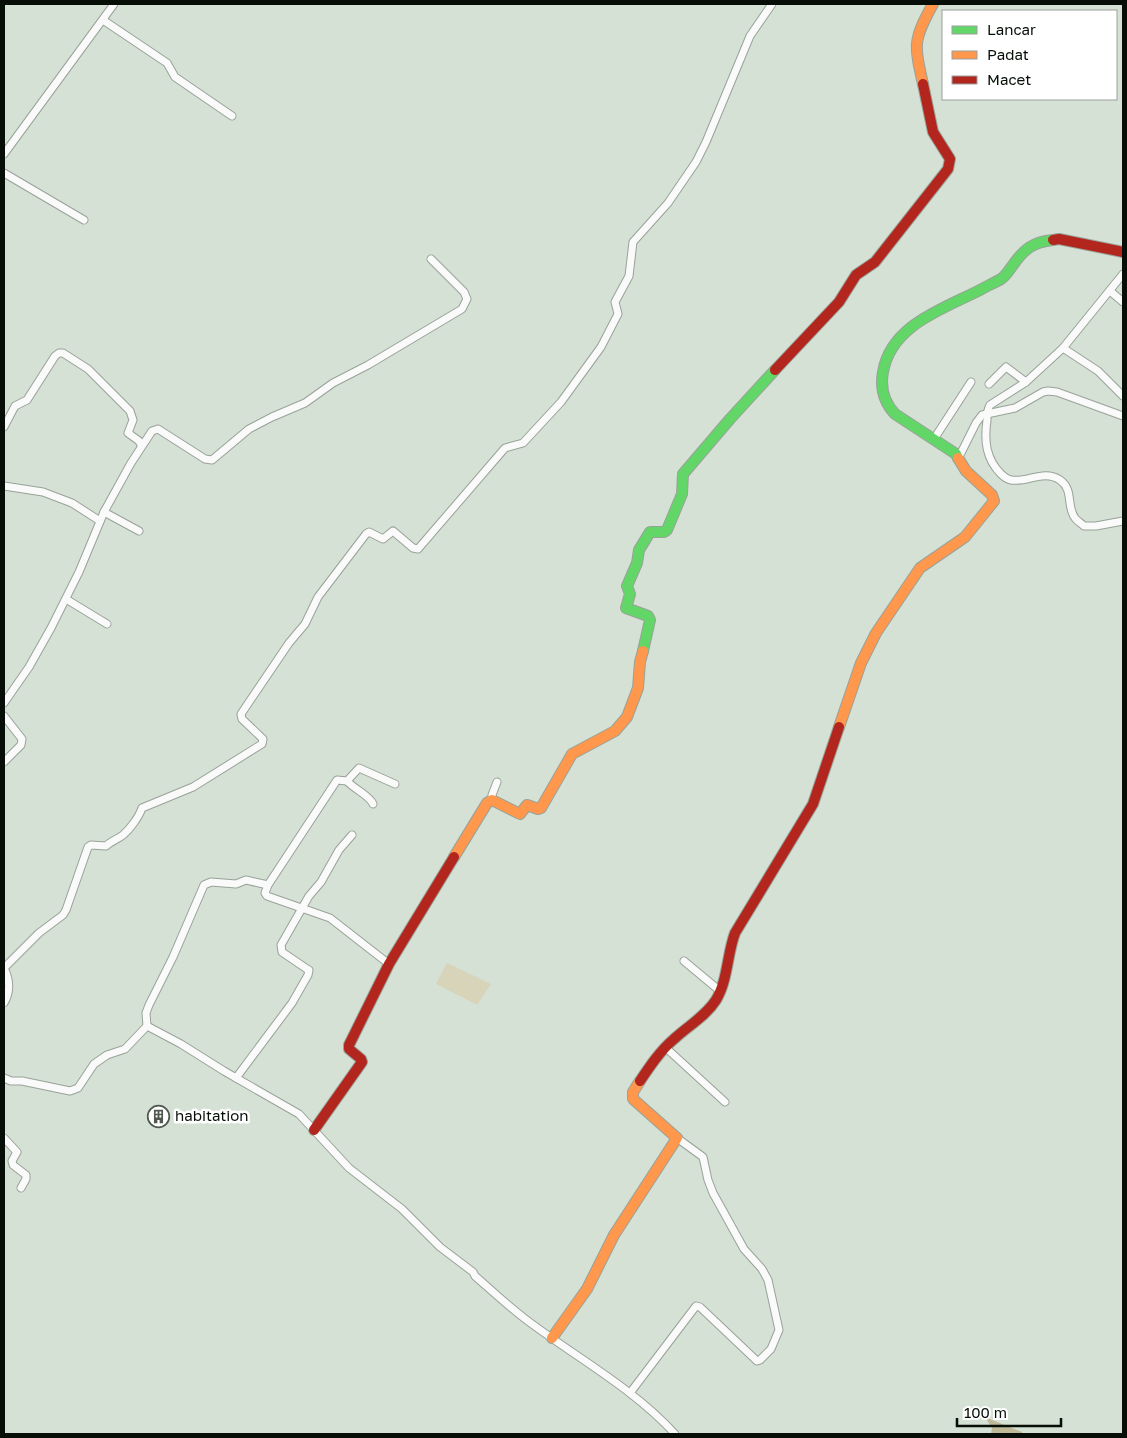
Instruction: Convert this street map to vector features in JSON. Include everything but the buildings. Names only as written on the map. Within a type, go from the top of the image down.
[{"type":"street","points":[[4,154],[114,4]]},
{"type":"street","points":[[4,1005],[10,988],[4,968],[39,932],[66,910],[88,847],[91,845],[106,846],[123,835],[142,808],[193,787],[262,744],[263,739],[242,719],[242,714],[289,642],[304,624],[318,597],[366,534],[370,532],[382,538],[393,531],[413,548],[418,549],[505,448],[524,443],[561,402],[601,346],[618,314],[615,302],[629,276],[633,242],[668,203],[696,162],[746,43],[772,4]]},
{"type":"street","points":[[492,800],[520,814],[527,806],[541,808],[572,754],[615,731],[623,723],[638,688],[640,662],[650,620],[648,616],[626,608],[630,594],[627,586],[637,565],[639,550],[650,532],[665,532],[667,530],[682,494],[683,474],[730,419],[839,302],[856,275],[875,262],[948,169],[950,159],[933,132],[915,44],[918,33],[933,4]]},
{"type":"street","points":[[102,20],[167,63],[175,76],[232,116]]},
{"type":"street","points":[[4,173],[84,220]]},
{"type":"street","points":[[630,1393],[696,1306],[700,1307],[757,1361],[772,1347],[779,1330],[765,1272],[747,1253],[713,1193],[703,1157],[677,1138],[633,1099],[632,1095],[659,1053],[712,1005],[720,991],[726,974],[731,942],[735,933],[813,804],[868,648],[920,568],[965,537],[993,504],[994,498],[992,495],[966,471],[959,457],[895,414],[886,402],[882,382],[883,368],[890,351],[901,335],[923,319],[1001,279],[1022,252],[1035,244],[1059,240],[1123,252]]},
{"type":"street","points":[[4,703],[29,667],[66,599],[104,512],[141,445],[152,431],[158,429],[205,459],[212,460],[249,429],[301,405],[333,383],[368,366],[462,309],[468,299],[464,292],[431,259]]},
{"type":"street","points":[[1123,274],[1063,348],[1026,382],[990,405],[987,413],[985,434],[987,451],[994,467],[1006,478],[1017,480],[1043,475],[1056,477],[1062,481],[1069,491],[1071,510],[1075,518],[1084,526],[1096,526],[1123,521]]},
{"type":"street","points":[[1110,290],[1123,302]]},
{"type":"street","points":[[1063,348],[1098,371],[1123,396]]},
{"type":"street","points":[[4,427],[15,406],[27,400],[56,356],[59,353],[63,353],[88,369],[130,411],[133,420],[128,433],[139,441],[141,445]]},
{"type":"street","points":[[989,384],[1006,367],[1026,382]]},
{"type":"street","points":[[934,439],[971,382]]},
{"type":"street","points":[[959,457],[982,415],[1015,408],[1048,391],[1057,392],[1123,416]]},
{"type":"street","points":[[4,486],[43,492],[72,503],[100,521]]},
{"type":"street","points":[[104,512],[139,531]]},
{"type":"street","points":[[66,599],[107,624]]},
{"type":"street","points":[[4,716],[22,739],[21,745],[4,762]]},
{"type":"street","points":[[347,781],[360,768],[395,784]]},
{"type":"street","points":[[373,804],[370,798],[358,791],[347,781],[336,780],[268,885],[265,893],[268,896],[332,920],[389,964]]},
{"type":"street","points":[[492,800],[497,782]]},
{"type":"street","points":[[314,1130],[362,1062],[349,1049],[349,1046],[389,964],[487,802],[492,800]]},
{"type":"street","points":[[236,1078],[289,1007],[308,976],[307,968],[281,950],[281,945],[301,907],[323,880],[339,850],[352,835]]},
{"type":"street","points":[[4,1078],[11,1081],[22,1081],[70,1091],[78,1088],[94,1064],[107,1055],[125,1049],[147,1026],[147,1009],[177,949],[204,885],[211,882],[236,884],[245,880],[268,885]]},
{"type":"street","points":[[684,961],[720,991]]},
{"type":"street","points":[[147,1026],[299,1114],[349,1168],[402,1209],[440,1247],[473,1272],[474,1276],[552,1338],[616,1381],[665,1423],[675,1434]]},
{"type":"street","points":[[665,1047],[725,1102]]},
{"type":"street","points":[[4,1138],[17,1152],[12,1162],[13,1165],[26,1176],[21,1188]]},
{"type":"street","points":[[552,1338],[587,1289],[614,1235],[677,1138]]},
{"type":"shaded area","points":[[447,963],[491,984],[477,1005],[436,984]]},
{"type":"shaded area","points":[[985,1417],[1022,1432],[1022,1434],[991,1434],[992,1428]]},
{"type":"traffic: fast","points":[[958,458],[956,454],[895,414],[891,409],[886,400],[882,384],[883,372],[888,356],[896,342],[907,330],[921,320],[1001,279],[1030,247],[1040,242],[1053,240]]},
{"type":"traffic: fast","points":[[643,651],[650,620],[648,616],[626,608],[630,594],[627,586],[637,563],[639,550],[650,532],[664,532],[667,530],[682,494],[683,474],[775,370]]},
{"type":"traffic: slow","points":[[923,84],[918,60],[917,42],[922,26],[933,4]]},
{"type":"traffic: slow","points":[[839,727],[861,663],[876,633],[920,568],[965,537],[994,501],[992,495],[966,471],[958,458]]},
{"type":"traffic: slow","points":[[454,857],[487,803],[492,800],[520,814],[527,805],[538,809],[541,808],[572,754],[615,731],[627,717],[638,688],[643,651]]},
{"type":"traffic: slow","points":[[552,1338],[587,1289],[614,1235],[677,1138],[633,1099],[633,1092],[640,1081]]},
{"type":"traffic: jam","points":[[775,370],[839,302],[856,275],[875,262],[948,169],[950,159],[933,132],[923,84]]},
{"type":"traffic: jam","points":[[1053,240],[1059,239],[1123,252]]},
{"type":"traffic: jam","points":[[640,1081],[664,1049],[702,1016],[716,1000],[723,984],[735,933],[813,804],[839,727]]},
{"type":"traffic: jam","points":[[314,1130],[362,1062],[349,1049],[349,1045],[389,964],[454,857]]},
{"type":"place","name":"habitation","points":[[159,1116]]}]
